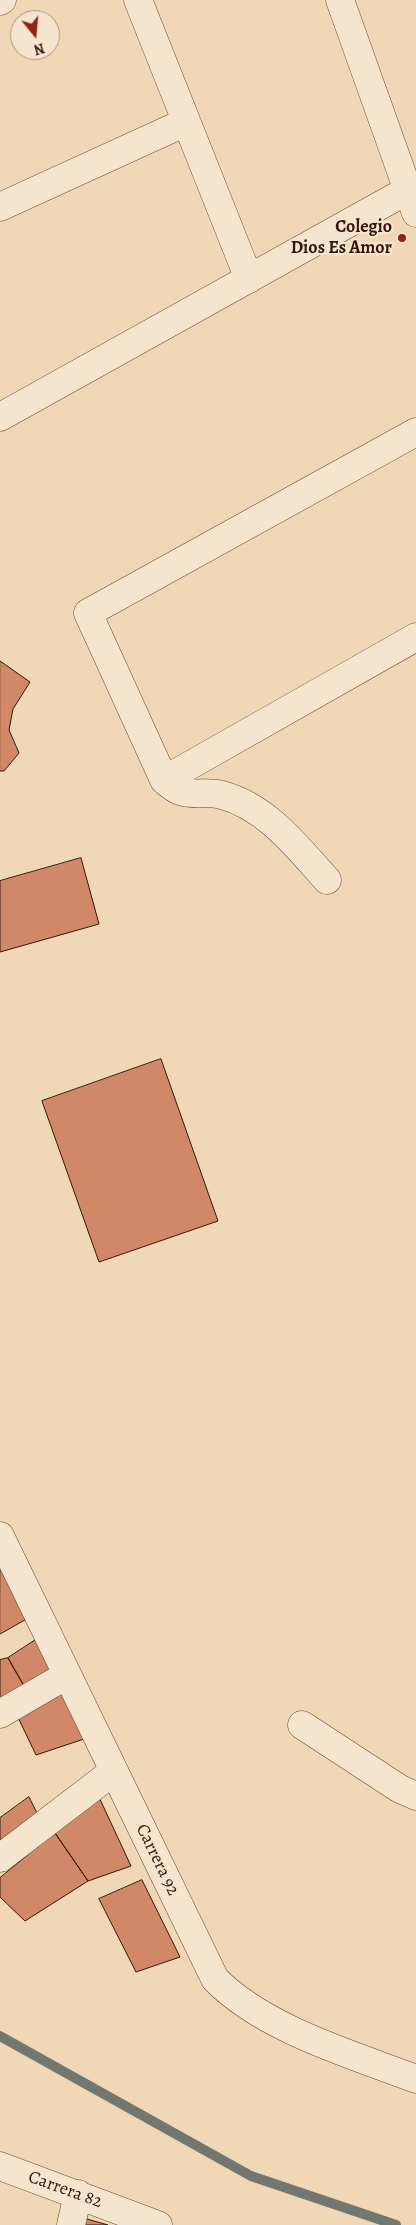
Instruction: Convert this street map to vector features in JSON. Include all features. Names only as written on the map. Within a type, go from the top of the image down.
[{"type":"street","points":[[138,0],[249,279]]},
{"type":"street","points":[[0,417],[249,279],[412,202],[340,0]]},
{"type":"street","points":[[0,207],[186,122]]},
{"type":"street","points":[[327,880],[285,833],[260,813],[240,801],[221,794],[179,791],[164,780],[88,613],[416,432]]},
{"type":"street","points":[[164,780],[416,637]]},
{"type":"street","name":"Carrera 92","points":[[2,1547],[67,1675],[215,1979],[228,1992],[289,2029],[416,2079]]},
{"type":"street","points":[[0,1714],[67,1675]]},
{"type":"street","points":[[302,1725],[400,1789],[416,1796]]},
{"type":"street","points":[[0,1858],[114,1771]]},
{"type":"street","name":"Carrera 82","points":[[0,2166],[158,2225]]},
{"type":"street","points":[[71,2225],[78,2194]]},
{"type":"building","points":[[0,661],[30,682],[13,709],[9,730],[19,753],[4,771],[0,771]]},
{"type":"building","points":[[81,858],[99,924],[0,952],[0,881]]},
{"type":"building","points":[[161,1059],[218,1221],[99,1262],[42,1101]]},
{"type":"building","points":[[0,1563],[32,1616],[0,1634]]},
{"type":"building","points":[[37,1639],[55,1676],[24,1686],[8,1658]]},
{"type":"building","points":[[8,1658],[24,1686],[0,1699],[0,1660]]},
{"type":"building","points":[[67,1685],[84,1739],[36,1755],[13,1707]]},
{"type":"building","points":[[98,1795],[131,1866],[88,1881],[55,1833]]},
{"type":"building","points":[[29,1797],[42,1823],[0,1844],[0,1818]]},
{"type":"building","points":[[55,1833],[88,1881],[25,1921],[0,1897],[0,1878]]},
{"type":"building","points":[[142,1880],[180,1957],[136,1972],[99,1899]]},
{"type":"building","points":[[87,2219],[108,2225],[85,2225]]},
{"type":"waterway","points":[[0,2036],[251,2176],[396,2225]]},
{"type":"place","name":"Colegio Dios Es Amor","points":[[402,238]]}]
